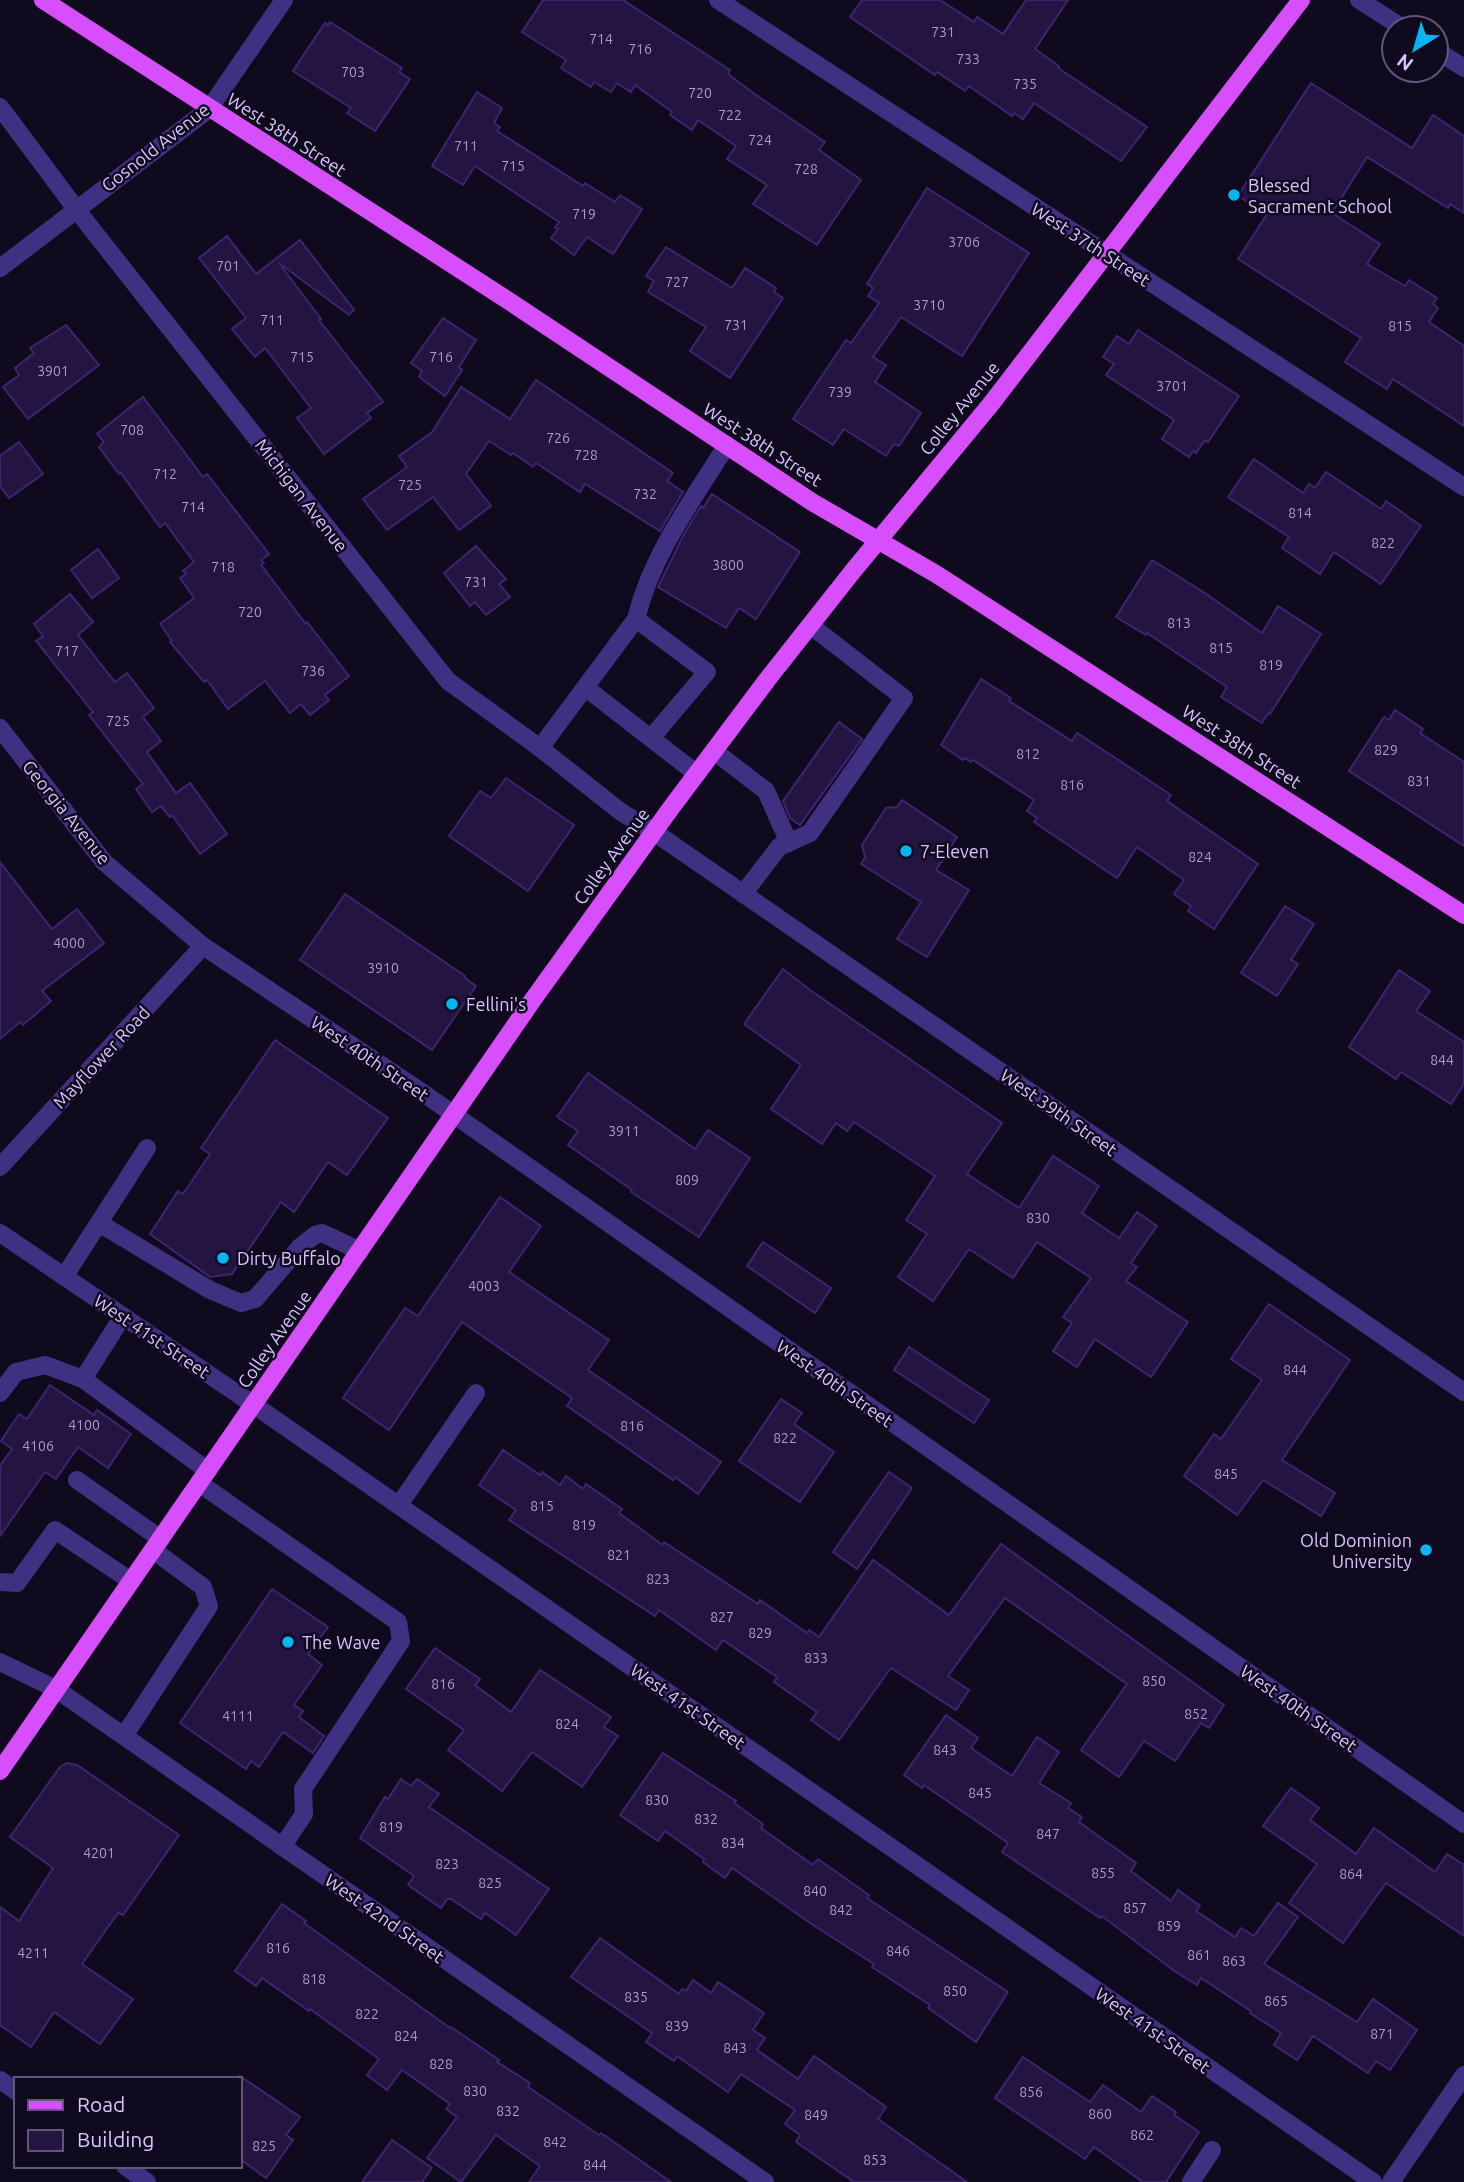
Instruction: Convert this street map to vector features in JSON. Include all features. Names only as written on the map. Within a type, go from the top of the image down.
[{"type":"main road","name":"West 38th Street","points":[[43,0],[512,303],[812,502],[980,603],[1464,915]]},
{"type":"main road","name":"Colley Avenue","points":[[0,1770],[454,1115],[654,832],[810,625],[991,404],[1301,0]]},
{"type":"street","name":"Gosnold Avenue","points":[[0,268],[209,108],[284,0]]},
{"type":"street","name":"West 37th Street","points":[[718,0],[1464,487]]},
{"type":"street","points":[[1359,0],[1381,14]]},
{"type":"street","name":"Michigan Avenue","points":[[0,107],[76,209],[448,681],[540,748],[621,812],[654,832]]},
{"type":"street","points":[[540,748],[636,619],[643,592],[659,554],[727,445]]},
{"type":"street","points":[[636,619],[707,673],[651,738]]},
{"type":"street","points":[[743,894],[779,847],[810,833],[904,698],[810,625]]},
{"type":"street","points":[[586,688],[697,774]]},
{"type":"street","name":"Georgia Avenue","points":[[0,728],[104,862],[203,947]]},
{"type":"street","points":[[714,751],[766,791],[789,843]]},
{"type":"street","name":"West 39th Street","points":[[654,832],[1464,1392]]},
{"type":"street","name":"West 40th Street","points":[[203,947],[454,1115],[1464,1824]]},
{"type":"street","name":"Mayflower Road","points":[[0,1167],[203,947]]},
{"type":"street","points":[[64,1277],[147,1148]]},
{"type":"street","points":[[99,1223],[210,1290],[241,1303],[255,1299],[300,1247],[315,1235],[322,1233],[360,1251]]},
{"type":"street","name":"West 41st Street","points":[[0,1234],[399,1505],[1373,2182]]},
{"type":"street","points":[[83,1380],[123,1316]]},
{"type":"street","points":[[0,1393],[16,1372],[45,1365],[83,1380],[203,1477],[398,1622],[401,1642],[303,1789],[304,1814],[282,1847]]},
{"type":"street","points":[[399,1505],[476,1393]]},
{"type":"street","points":[[77,1480],[157,1544],[203,1587],[209,1606],[124,1736]]},
{"type":"street","points":[[0,1582],[17,1583],[55,1530],[131,1581]]},
{"type":"street","name":"West 42nd Street","points":[[0,1662],[56,1689],[765,2182]]},
{"type":"street","points":[[1391,2182],[1464,2075]]},
{"type":"street","points":[[1191,2182],[1212,2150]]},
{"type":"street","points":[[128,2168],[147,2182]]},
{"type":"building","points":[[543,0],[623,0],[730,70],[728,74],[825,142],[819,150],[861,180],[817,245],[753,204],[767,185],[727,159],[736,146],[698,120],[692,130],[635,85],[631,92],[617,83],[611,92],[594,82],[591,87],[561,68],[566,60],[522,32]]},
{"type":"building","points":[[862,0],[940,0],[974,22],[977,17],[1003,34],[1026,0],[1068,0],[1035,49],[1059,66],[1058,68],[1147,127],[1121,161],[1034,103],[1023,119],[1014,113],[1012,116],[969,86],[965,91],[937,72],[935,75],[850,17]]},
{"type":"building","points":[[330,22],[402,68],[399,72],[410,79],[375,131],[347,113],[351,108],[293,71],[325,23],[328,25]]},
{"type":"building","points":[[1311,83],[1412,148],[1433,115],[1464,136],[1464,213],[1450,204],[1448,208],[1367,157],[1332,213],[1380,244],[1367,264],[1405,286],[1409,280],[1437,298],[1433,304],[1438,308],[1429,322],[1464,346],[1464,426],[1393,379],[1387,389],[1345,362],[1361,338],[1238,259],[1267,214],[1238,196]]},
{"type":"building","points":[[477,92],[502,108],[494,123],[500,127],[497,131],[583,186],[585,183],[615,202],[620,195],[642,209],[613,254],[587,237],[574,255],[551,238],[558,229],[555,228],[559,222],[475,166],[463,185],[432,166]]},
{"type":"building","points":[[927,188],[1029,253],[962,356],[901,317],[873,357],[886,365],[875,382],[921,413],[899,446],[894,444],[886,456],[844,429],[833,445],[793,419],[846,340],[851,343],[879,303],[868,296],[873,288],[867,284]]},
{"type":"building","points":[[227,236],[256,274],[300,240],[354,310],[349,315],[279,263],[321,319],[319,320],[383,402],[367,413],[371,418],[324,454],[297,418],[311,408],[265,348],[255,357],[232,329],[246,318],[199,258]]},
{"type":"building","points":[[666,247],[732,288],[745,268],[776,288],[774,292],[783,298],[730,378],[690,351],[706,327],[648,292],[654,281],[646,276]]},
{"type":"building","points":[[443,318],[476,340],[459,367],[462,370],[445,396],[419,377],[422,371],[411,363]]},
{"type":"building","points":[[66,325],[99,365],[28,419],[3,387],[19,375],[15,368],[34,353],[30,348]]},
{"type":"building","points":[[1138,330],[1239,396],[1208,442],[1205,440],[1196,453],[1193,451],[1189,457],[1162,439],[1174,420],[1106,375],[1114,364],[1103,357],[1117,336],[1129,344]]},
{"type":"building","points":[[536,380],[673,473],[667,481],[683,492],[660,531],[585,484],[580,492],[536,463],[533,467],[489,441],[466,474],[491,506],[459,530],[433,497],[387,530],[363,499],[407,467],[399,456],[432,432],[461,387],[510,419]]},
{"type":"building","points":[[143,397],[203,477],[207,474],[269,554],[261,560],[264,563],[261,565],[349,676],[325,695],[329,700],[310,715],[301,704],[290,713],[265,681],[228,709],[207,680],[204,682],[170,642],[172,641],[160,624],[194,598],[180,578],[186,574],[183,571],[194,562],[165,523],[160,527],[121,473],[119,474],[99,447],[104,442],[97,434]]},
{"type":"building","points":[[19,442],[43,474],[9,498],[0,486],[0,456]]},
{"type":"building","points":[[1254,459],[1303,493],[1309,484],[1315,488],[1326,472],[1381,509],[1386,501],[1421,526],[1381,584],[1334,552],[1320,574],[1282,548],[1289,537],[1228,497]]},
{"type":"building","points":[[712,494],[800,552],[756,619],[739,608],[726,628],[658,587],[684,534],[701,506],[703,508]]},
{"type":"building","points":[[476,546],[506,579],[499,584],[510,597],[486,615],[475,602],[470,606],[444,573]]},
{"type":"building","points":[[98,549],[119,578],[92,598],[71,570]]},
{"type":"building","points":[[1152,560],[1262,633],[1278,606],[1321,634],[1262,723],[1221,697],[1227,687],[1147,633],[1146,635],[1116,617]]},
{"type":"building","points":[[70,594],[93,622],[78,635],[115,682],[127,673],[154,708],[143,717],[161,741],[147,752],[176,793],[190,783],[227,834],[200,854],[172,815],[170,817],[161,806],[152,812],[136,789],[143,784],[89,715],[93,712],[36,641],[43,636],[34,624]]},
{"type":"building","points":[[981,679],[1011,698],[1009,701],[1072,741],[1077,733],[1171,795],[1167,801],[1258,864],[1214,929],[1188,911],[1191,906],[1174,894],[1184,880],[1137,847],[1117,878],[1034,822],[1037,818],[1027,811],[1034,800],[973,760],[963,760],[941,745]]},
{"type":"building","points":[[1395,710],[1423,729],[1420,733],[1464,762],[1464,846],[1349,771],[1384,717],[1389,720]]},
{"type":"building","points":[[839,722],[862,739],[800,825],[790,818],[783,801]]},
{"type":"building","points":[[506,778],[574,825],[528,891],[449,836],[480,791],[491,798]]},
{"type":"building","name":"7-Eleven","points":[[902,800],[957,837],[936,870],[969,890],[927,957],[897,939],[921,902],[861,864],[865,857],[862,845],[886,808],[897,807]]},
{"type":"building","points":[[0,862],[52,929],[77,909],[104,943],[42,991],[51,1001],[23,1025],[20,1022],[0,1039]]},
{"type":"building","points":[[345,894],[476,986],[432,1050],[300,960]]},
{"type":"building","points":[[1285,906],[1314,924],[1291,960],[1298,964],[1277,996],[1241,973]]},
{"type":"building","points":[[783,969],[1002,1123],[967,1174],[1019,1208],[1053,1156],[1099,1186],[1082,1213],[1119,1238],[1137,1212],[1157,1226],[1131,1263],[1137,1267],[1126,1281],[1188,1322],[1151,1377],[1095,1339],[1077,1367],[1053,1351],[1072,1323],[1063,1317],[1091,1278],[1037,1242],[1013,1278],[969,1249],[933,1301],[898,1277],[927,1234],[906,1220],[935,1176],[854,1122],[847,1131],[836,1123],[822,1144],[771,1109],[801,1065],[744,1024]]},
{"type":"building","points":[[1399,970],[1430,991],[1416,1011],[1464,1042],[1464,1084],[1451,1104],[1401,1072],[1396,1079],[1349,1047]]},
{"type":"building","points":[[275,1040],[388,1118],[347,1175],[328,1162],[294,1212],[281,1202],[232,1274],[210,1277],[150,1234],[178,1191],[183,1194],[210,1154],[201,1148]]},
{"type":"building","points":[[588,1073],[695,1149],[708,1130],[750,1158],[699,1237],[631,1192],[632,1190],[568,1145],[578,1131],[557,1117]]},
{"type":"building","points":[[500,1197],[541,1226],[509,1272],[609,1340],[588,1370],[721,1462],[698,1494],[675,1477],[673,1480],[567,1406],[572,1398],[462,1322],[389,1430],[343,1398],[405,1308],[418,1316]]},
{"type":"building","points":[[763,1242],[831,1288],[815,1313],[747,1266]]},
{"type":"building","points":[[1269,1304],[1350,1360],[1282,1460],[1335,1493],[1321,1516],[1263,1480],[1237,1515],[1184,1476],[1214,1434],[1221,1439],[1262,1380],[1231,1359]]},
{"type":"building","points":[[909,1347],[989,1400],[974,1423],[894,1370]]},
{"type":"building","points":[[50,1385],[94,1415],[97,1410],[131,1434],[108,1468],[78,1447],[56,1479],[45,1472],[0,1536],[0,1466],[12,1449],[1,1441],[19,1414],[27,1419]]},
{"type":"building","points":[[781,1399],[802,1413],[794,1424],[834,1452],[800,1502],[739,1461]]},
{"type":"building","points":[[503,1450],[560,1485],[566,1476],[583,1489],[586,1484],[622,1509],[619,1513],[663,1545],[664,1542],[758,1604],[760,1600],[807,1633],[809,1630],[819,1637],[873,1560],[949,1615],[1001,1544],[1224,1705],[1209,1728],[1201,1723],[1175,1761],[1144,1741],[1119,1777],[1081,1750],[1127,1684],[1005,1598],[948,1676],[969,1690],[956,1710],[891,1668],[839,1740],[811,1720],[817,1712],[774,1682],[777,1677],[723,1640],[716,1650],[659,1610],[655,1616],[509,1520],[516,1510],[479,1485]]},
{"type":"building","points":[[889,1472],[912,1488],[857,1569],[833,1552]]},
{"type":"building","points":[[272,1589],[328,1627],[308,1654],[322,1665],[294,1705],[303,1711],[299,1717],[324,1736],[313,1753],[283,1732],[259,1767],[251,1761],[246,1769],[180,1723]]},
{"type":"building","points":[[435,1648],[480,1679],[475,1685],[511,1712],[540,1670],[611,1717],[604,1727],[618,1736],[582,1787],[532,1752],[502,1791],[448,1750],[464,1730],[406,1689]]},
{"type":"building","points":[[946,1715],[978,1738],[971,1748],[1012,1776],[1037,1737],[1059,1752],[1039,1783],[1071,1803],[1068,1808],[1082,1817],[1079,1822],[1136,1863],[1131,1871],[1171,1901],[1178,1890],[1200,1906],[1196,1911],[1235,1937],[1241,1928],[1254,1936],[1278,1903],[1298,1917],[1264,1964],[1357,2022],[1373,1999],[1417,2030],[1390,2070],[1376,2061],[1368,2073],[1313,2036],[1297,2060],[1274,2045],[1281,2033],[1250,2013],[1251,2011],[1201,1978],[1197,1985],[1173,1970],[1102,1916],[1100,1918],[1002,1852],[1008,1843],[924,1785],[922,1788],[904,1775]]},
{"type":"building","points":[[663,1753],[736,1801],[734,1803],[763,1824],[761,1828],[813,1865],[818,1859],[869,1895],[867,1898],[1008,1992],[976,2042],[928,2008],[930,2005],[872,1967],[874,1964],[732,1868],[725,1878],[665,1831],[658,1841],[620,1815]]},
{"type":"building","points":[[67,1763],[77,1765],[179,1835],[123,1915],[118,1913],[82,1964],[133,1999],[100,2044],[54,2012],[31,2047],[0,2025],[0,1907],[19,1921],[53,1868],[10,1837],[60,1767]]},
{"type":"building","points":[[401,1779],[411,1786],[417,1779],[439,1794],[429,1807],[549,1889],[516,1935],[485,1913],[481,1919],[451,1899],[447,1899],[441,1908],[408,1885],[414,1876],[360,1838],[385,1797],[388,1799]]},
{"type":"building","points":[[1291,1788],[1319,1808],[1310,1820],[1356,1854],[1374,1828],[1435,1872],[1447,1854],[1464,1865],[1464,1936],[1386,1883],[1343,1943],[1289,1903],[1317,1864],[1263,1826]]},
{"type":"building","points":[[282,1904],[306,1921],[304,1923],[530,2083],[528,2087],[671,2182],[529,2182],[540,2166],[496,2135],[461,2182],[427,2158],[457,2117],[446,2109],[450,2104],[402,2070],[387,2090],[367,2075],[379,2059],[262,1978],[256,1986],[235,1971]]},
{"type":"building","points":[[600,1938],[679,1994],[682,1989],[686,1991],[693,1980],[711,1993],[718,1982],[764,2013],[753,2030],[765,2038],[757,2050],[798,2079],[814,2056],[886,2107],[878,2119],[967,2182],[854,2182],[796,2142],[800,2135],[785,2124],[795,2110],[741,2074],[728,2092],[677,2056],[674,2061],[646,2042],[652,2033],[571,1977]]},
{"type":"building","points":[[1023,2057],[1090,2102],[1103,2085],[1141,2112],[1152,2096],[1199,2132],[1166,2182],[1143,2182],[1094,2147],[1085,2159],[995,2098]]},
{"type":"building","points":[[242,2077],[300,2117],[286,2135],[293,2140],[266,2178],[242,2160]]},
{"type":"building","points":[[392,2140],[432,2168],[422,2182],[362,2182]]},
{"type":"place","name":"Blessed Sacrament School","points":[[1234,195]]},
{"type":"place","name":"7-Eleven","points":[[906,851]]},
{"type":"place","name":"Fellini's","points":[[452,1004]]},
{"type":"place","name":"Dirty Buffalo","points":[[223,1258]]},
{"type":"place","name":"Old Dominion University","points":[[1426,1550]]},
{"type":"place","name":"The Wave","points":[[288,1642]]}]
